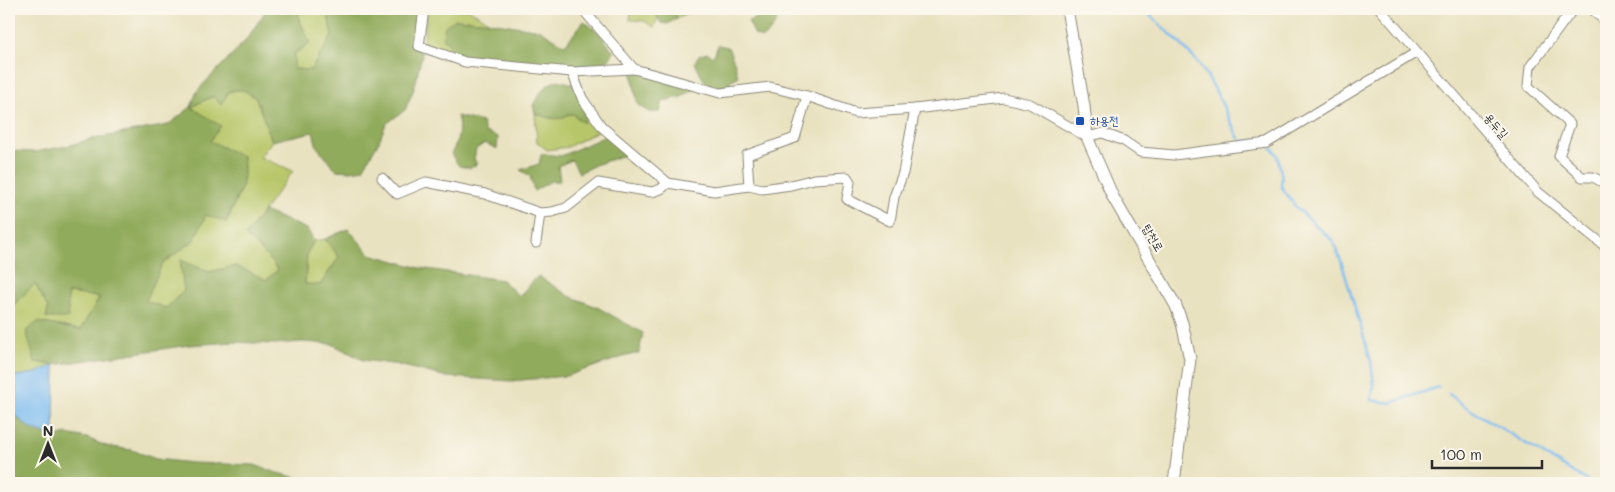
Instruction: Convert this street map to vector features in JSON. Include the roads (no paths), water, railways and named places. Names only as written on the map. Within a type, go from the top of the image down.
[{"type":"main road","name":"탑천로","points":[[1067,9],[1084,106],[1087,137],[1113,197],[1176,306],[1184,330],[1190,359],[1174,483]]},
{"type":"street","points":[[424,9],[419,46],[465,62],[572,72],[634,69],[720,93],[770,87],[807,96],[856,113],[915,109],[1004,98],[1030,104],[1087,137],[1103,132],[1124,141],[1140,152],[1174,155],[1267,143],[1416,52]]},
{"type":"street","points":[[584,9],[634,69]]},
{"type":"street","name":"용두길","points":[[1380,9],[1538,192],[1606,247]]},
{"type":"street","points":[[1573,9],[1530,67],[1528,86],[1570,124],[1558,156],[1582,177],[1592,177],[1606,184]]},
{"type":"street","points":[[1592,9],[1606,22]]},
{"type":"street","points":[[572,72],[582,98],[602,127],[668,183],[714,191],[749,186],[762,189],[791,185],[814,179],[847,177],[850,182],[847,199],[890,221],[894,197],[903,173],[915,109]]},
{"type":"street","points":[[749,186],[747,155],[795,138],[807,96]]},
{"type":"street","points":[[382,178],[397,194],[426,182],[485,194],[540,213],[566,208],[598,183],[652,192],[661,189],[668,183]]},
{"type":"street","points":[[536,243],[540,213]]},
{"type":"water","points":[[54,365],[54,438],[30,428],[9,410],[9,377],[36,373]]},
{"type":"waterway","points":[[1143,9],[1179,42],[1205,72],[1241,142],[1266,139]]},
{"type":"waterway","points":[[1272,148],[1277,155],[1282,177],[1281,186],[1295,206],[1333,241],[1341,261],[1371,361],[1374,386],[1371,400],[1390,403],[1439,387]]},
{"type":"waterway","points":[[1449,394],[1466,407],[1591,483]]},
{"type":"place","name":"하용전","points":[[1080,121]]}]
